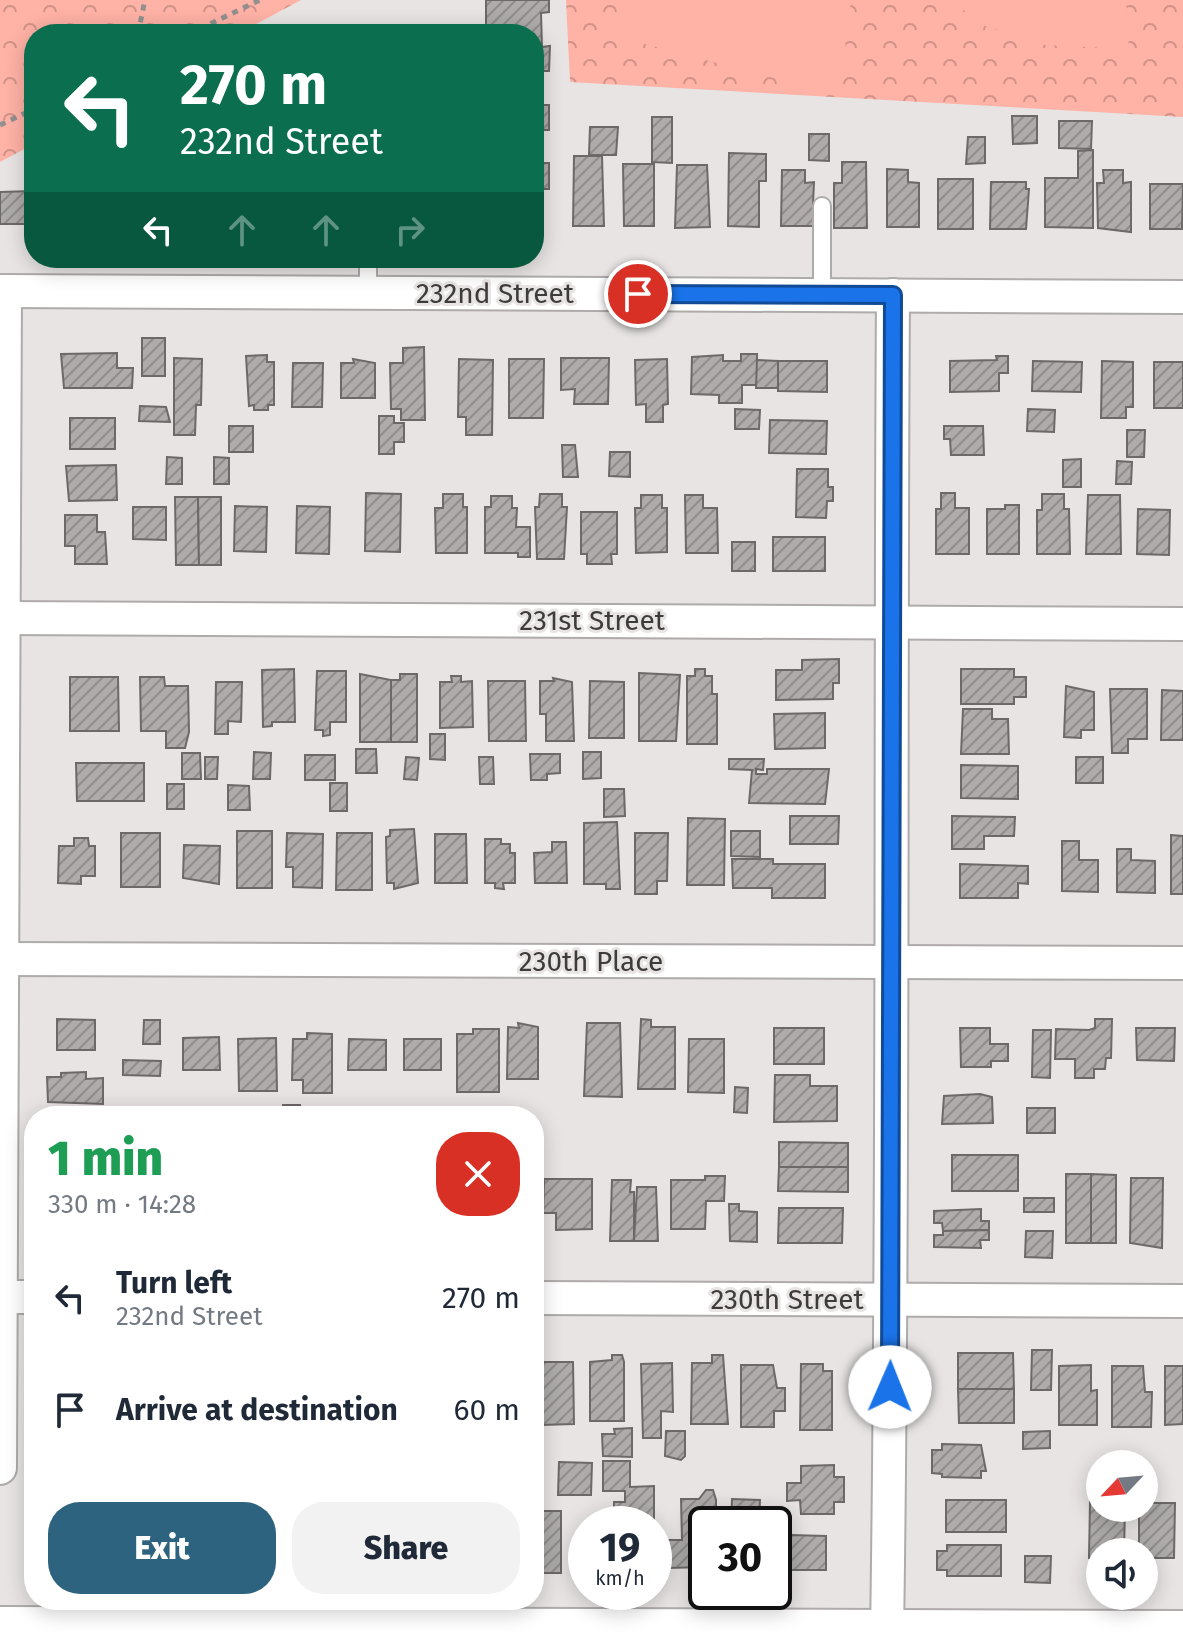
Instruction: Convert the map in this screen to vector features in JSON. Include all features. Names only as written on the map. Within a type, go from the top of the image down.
[{"type":"street","name":"232nd Street","points":[[3,292],[1183,297]]},
{"type":"street","points":[[0,1468],[3,292]]},
{"type":"street","points":[[887,1630],[891,1299],[889,623],[893,295]]},
{"type":"street","name":"231st Street","points":[[1,618],[1183,624]]},
{"type":"street","name":"230th Place","points":[[0,959],[1183,963]]},
{"type":"street","points":[[0,1297],[24,1297]]},
{"type":"street","name":"230th Street","points":[[544,1298],[1183,1301]]},
{"type":"street","points":[[0,1623],[887,1630],[1183,1627]]},
{"type":"lane","points":[[822,206],[822,294]]},
{"type":"lane","points":[[368,268],[368,293]]},
{"type":"path","points":[[140,24],[145,0]]},
{"type":"path","points":[[210,24],[260,0]]},
{"type":"path","points":[[0,125],[24,114]]},
{"type":"green space","points":[[0,0],[301,0],[257,24],[24,24],[24,149],[0,162]]},
{"type":"green space","points":[[566,0],[1183,0],[1183,117],[570,82]]},
{"type":"green space","points":[[638,0],[851,0],[843,64],[823,91],[618,37]]},
{"type":"green space","points":[[957,0],[1126,0],[1129,49],[1045,45],[972,22]]},
{"type":"building","points":[[486,0],[549,0],[549,12],[541,13],[541,24],[486,24]]},
{"type":"building","points":[[550,46],[549,71],[544,71],[544,47]]},
{"type":"building","points":[[544,105],[549,105],[549,130],[544,130]]},
{"type":"building","points":[[1012,116],[1037,116],[1037,143],[1013,144]]},
{"type":"building","points":[[652,117],[672,117],[672,163],[652,162]]},
{"type":"building","points":[[1059,121],[1092,121],[1091,149],[1059,148]]},
{"type":"building","points":[[590,127],[618,127],[616,155],[589,155]]},
{"type":"building","points":[[809,134],[829,134],[829,161],[809,160]]},
{"type":"building","points":[[968,137],[985,137],[985,163],[966,164]]},
{"type":"building","points":[[1093,150],[1093,228],[1045,227],[1045,178],[1078,178],[1078,151]]},
{"type":"building","points":[[729,153],[766,154],[766,181],[759,181],[759,227],[728,226]]},
{"type":"building","points":[[574,156],[602,156],[604,226],[573,226]]},
{"type":"building","points":[[842,162],[866,162],[867,228],[834,228],[834,183],[842,183]]},
{"type":"building","points":[[544,163],[549,163],[549,189],[544,189]]},
{"type":"building","points":[[623,164],[654,164],[654,226],[624,226]]},
{"type":"building","points":[[677,165],[707,165],[710,227],[675,228]]},
{"type":"building","points":[[887,169],[908,170],[908,182],[919,183],[919,227],[887,227]]},
{"type":"building","points":[[782,170],[805,170],[805,183],[814,182],[813,204],[818,203],[814,226],[781,226]]},
{"type":"building","points":[[1103,170],[1123,170],[1123,183],[1131,182],[1131,232],[1098,228],[1097,183],[1104,183]]},
{"type":"building","points":[[938,179],[973,179],[973,229],[938,229]]},
{"type":"building","points":[[991,182],[1026,182],[1026,189],[1029,189],[1026,229],[990,229]]},
{"type":"building","points":[[1150,184],[1183,184],[1182,229],[1150,229]]},
{"type":"building","points":[[24,191],[24,224],[0,224],[0,192]]},
{"type":"building","points":[[142,338],[165,338],[165,376],[142,376]]},
{"type":"building","points":[[424,347],[425,420],[401,420],[401,409],[391,409],[390,363],[403,363],[403,348]]},
{"type":"building","points":[[117,353],[117,368],[133,368],[132,388],[64,388],[61,354]]},
{"type":"building","points":[[741,354],[757,354],[757,385],[742,385],[742,403],[719,403],[719,395],[691,394],[692,357],[723,355],[723,361],[741,361]]},
{"type":"building","points":[[267,355],[267,362],[274,362],[274,405],[268,405],[268,410],[254,410],[254,405],[249,406],[246,356]]},
{"type":"building","points":[[996,356],[1008,356],[1008,373],[999,373],[999,391],[950,392],[950,361],[997,360]]},
{"type":"building","points":[[174,358],[202,359],[201,405],[196,405],[195,435],[174,435]]},
{"type":"building","points":[[561,358],[609,358],[608,404],[574,404],[575,389],[561,390]]},
{"type":"building","points":[[353,359],[375,363],[375,398],[341,398],[341,363],[354,363]]},
{"type":"building","points":[[459,359],[493,360],[492,435],[466,435],[466,417],[458,417]]},
{"type":"building","points":[[509,359],[544,359],[543,418],[509,418]]},
{"type":"building","points":[[667,359],[668,404],[663,405],[663,422],[646,422],[646,404],[636,405],[635,360]]},
{"type":"building","points":[[757,360],[778,361],[778,388],[756,388]]},
{"type":"building","points":[[778,361],[827,361],[827,392],[778,391]]},
{"type":"building","points":[[1033,361],[1082,362],[1081,392],[1032,391]]},
{"type":"building","points":[[1102,361],[1133,362],[1133,407],[1126,407],[1126,418],[1101,418]]},
{"type":"building","points":[[1154,362],[1183,362],[1183,408],[1154,408]]},
{"type":"building","points":[[293,363],[323,363],[322,407],[292,407]]},
{"type":"building","points":[[140,406],[166,407],[170,422],[139,421]]},
{"type":"building","points":[[735,409],[760,410],[759,429],[735,429]]},
{"type":"building","points":[[1028,409],[1055,410],[1054,432],[1027,431]]},
{"type":"building","points":[[379,416],[394,416],[394,423],[404,423],[404,442],[394,442],[394,454],[379,454]]},
{"type":"building","points":[[70,418],[115,418],[115,449],[70,449]]},
{"type":"building","points":[[770,420],[827,421],[826,454],[769,453]]},
{"type":"building","points":[[229,426],[253,426],[253,452],[229,452]]},
{"type":"building","points":[[944,426],[983,426],[984,455],[951,455],[950,439],[944,439]]},
{"type":"building","points":[[1127,430],[1145,430],[1144,457],[1127,457]]},
{"type":"building","points":[[562,445],[575,445],[578,477],[563,477]]},
{"type":"building","points":[[610,452],[630,452],[630,477],[609,476]]},
{"type":"building","points":[[167,457],[182,458],[182,484],[166,484]]},
{"type":"building","points":[[214,457],[229,458],[229,484],[214,484]]},
{"type":"building","points":[[1081,459],[1081,487],[1063,487],[1063,460]]},
{"type":"building","points":[[1117,461],[1132,462],[1131,484],[1116,484]]},
{"type":"building","points":[[116,465],[117,500],[69,501],[66,466]]},
{"type":"building","points":[[797,469],[828,469],[828,487],[833,487],[833,501],[827,501],[826,518],[796,517]]},
{"type":"building","points":[[366,493],[401,494],[400,552],[365,551]]},
{"type":"building","points":[[941,493],[955,493],[955,508],[969,508],[969,554],[936,554],[936,509],[941,509]]},
{"type":"building","points":[[443,494],[463,494],[463,507],[467,507],[467,553],[436,553],[435,508],[443,508]]},
{"type":"building","points":[[540,494],[562,494],[562,507],[567,507],[564,559],[537,559],[535,507],[539,507]]},
{"type":"building","points":[[1042,494],[1064,494],[1064,509],[1069,509],[1070,554],[1037,554],[1037,510],[1042,510]]},
{"type":"building","points":[[641,495],[662,495],[662,508],[667,508],[667,552],[636,553],[635,508],[641,508]]},
{"type":"building","points":[[685,495],[703,495],[703,508],[717,508],[718,553],[686,553]]},
{"type":"building","points":[[1088,495],[1120,495],[1121,554],[1086,554]]},
{"type":"building","points":[[491,496],[512,496],[512,508],[517,508],[516,527],[530,527],[530,557],[518,557],[518,553],[485,553],[485,507],[491,507]]},
{"type":"building","points":[[175,497],[198,497],[199,565],[176,565]]},
{"type":"building","points":[[198,497],[221,497],[221,565],[199,565]]},
{"type":"building","points":[[1005,505],[1019,505],[1019,554],[987,554],[987,509],[1005,509]]},
{"type":"building","points":[[235,506],[267,507],[266,552],[234,551]]},
{"type":"building","points":[[297,506],[330,507],[329,554],[296,553]]},
{"type":"building","points":[[133,507],[166,507],[166,540],[133,539]]},
{"type":"building","points":[[1138,509],[1170,510],[1169,555],[1137,554]]},
{"type":"building","points":[[581,512],[617,512],[617,554],[611,554],[612,564],[587,564],[587,554],[581,554]]},
{"type":"building","points":[[65,515],[97,515],[97,532],[105,532],[107,564],[75,564],[75,546],[65,546]]},
{"type":"building","points":[[773,537],[825,537],[825,571],[773,571]]},
{"type":"building","points":[[732,542],[755,542],[755,571],[732,571]]},
{"type":"building","points":[[839,659],[839,683],[833,683],[833,699],[776,700],[776,670],[802,670],[802,660]]},
{"type":"building","points":[[294,669],[295,722],[272,722],[272,726],[263,727],[262,670]]},
{"type":"building","points":[[695,669],[705,669],[705,676],[712,676],[712,694],[717,694],[717,744],[687,744],[687,676],[695,676]]},
{"type":"building","points":[[961,669],[1014,669],[1014,677],[1026,677],[1026,697],[1014,697],[1014,704],[961,704]]},
{"type":"building","points":[[317,671],[346,671],[346,722],[330,722],[330,735],[323,736],[323,730],[315,730]]},
{"type":"building","points":[[639,673],[680,675],[676,741],[639,741]]},
{"type":"building","points":[[360,674],[391,680],[391,742],[360,742]]},
{"type":"building","points":[[400,674],[417,674],[417,742],[391,742],[391,680],[400,680]]},
{"type":"building","points":[[451,676],[461,676],[461,682],[472,681],[473,727],[440,728],[440,682],[452,682]]},
{"type":"building","points":[[70,677],[118,677],[119,731],[70,731]]},
{"type":"building","points":[[140,677],[164,677],[165,686],[188,686],[189,732],[185,748],[166,748],[166,731],[141,731]]},
{"type":"building","points":[[553,678],[572,682],[574,741],[546,741],[546,714],[540,714],[540,681],[554,681]]},
{"type":"building","points":[[488,681],[525,681],[526,741],[489,741]]},
{"type":"building","points":[[590,681],[624,682],[624,738],[589,738]]},
{"type":"building","points":[[216,682],[242,682],[241,722],[228,721],[228,734],[215,734]]},
{"type":"building","points":[[1066,686],[1094,692],[1094,730],[1081,730],[1081,738],[1064,737]]},
{"type":"building","points":[[1110,689],[1147,689],[1147,739],[1128,739],[1128,753],[1112,753]]},
{"type":"building","points":[[1162,690],[1183,691],[1183,740],[1161,740]]},
{"type":"building","points":[[963,709],[992,709],[992,719],[1008,719],[1009,754],[961,754]]},
{"type":"building","points":[[825,713],[825,748],[775,749],[774,714]]},
{"type":"building","points":[[430,734],[445,734],[445,760],[430,759]]},
{"type":"building","points":[[356,749],[376,749],[377,773],[356,773]]},
{"type":"building","points":[[254,752],[271,753],[270,779],[253,779]]},
{"type":"building","points":[[583,752],[601,752],[601,778],[583,779]]},
{"type":"building","points":[[182,753],[200,753],[201,779],[182,779]]},
{"type":"building","points":[[530,754],[560,754],[560,773],[547,774],[547,780],[531,780]]},
{"type":"building","points":[[305,755],[335,755],[335,780],[305,780]]},
{"type":"building","points":[[205,757],[218,757],[217,779],[205,779]]},
{"type":"building","points":[[406,757],[419,758],[417,780],[404,779]]},
{"type":"building","points":[[479,757],[493,757],[494,784],[480,784]]},
{"type":"building","points":[[1076,757],[1103,757],[1103,783],[1076,783]]},
{"type":"building","points":[[729,759],[764,759],[763,770],[756,769],[756,774],[767,774],[767,769],[829,769],[825,804],[749,803],[752,770],[729,769]]},
{"type":"building","points":[[76,763],[144,763],[144,801],[77,801]]},
{"type":"building","points":[[961,765],[1018,766],[1018,799],[961,798]]},
{"type":"building","points":[[330,783],[347,783],[347,811],[330,811]]},
{"type":"building","points":[[167,784],[184,784],[184,809],[167,809]]},
{"type":"building","points":[[228,785],[249,786],[250,810],[228,810]]},
{"type":"building","points":[[604,789],[624,789],[625,816],[604,817]]},
{"type":"building","points":[[790,816],[839,816],[838,844],[790,844]]},
{"type":"building","points":[[952,816],[1015,817],[1014,836],[984,836],[984,849],[952,849]]},
{"type":"building","points":[[688,818],[725,819],[724,885],[687,885]]},
{"type":"building","points":[[617,822],[620,889],[606,889],[606,884],[584,884],[584,823]]},
{"type":"building","points":[[414,829],[418,883],[394,889],[394,883],[387,883],[386,837],[390,836],[390,830]]},
{"type":"building","points":[[237,831],[272,831],[272,888],[237,888]]},
{"type":"building","points":[[731,831],[760,831],[760,857],[731,856]]},
{"type":"building","points":[[121,833],[160,833],[160,887],[121,887]]},
{"type":"building","points":[[287,833],[323,834],[322,888],[293,887],[293,867],[286,867]]},
{"type":"building","points":[[337,833],[372,833],[372,890],[336,890]]},
{"type":"building","points":[[635,833],[668,833],[667,881],[657,881],[657,894],[635,894]]},
{"type":"building","points":[[435,834],[466,834],[467,883],[435,883]]},
{"type":"building","points":[[1171,835],[1183,836],[1183,894],[1171,894]]},
{"type":"building","points":[[74,838],[88,838],[89,846],[95,846],[95,876],[81,876],[81,884],[58,883],[59,846],[74,846]]},
{"type":"building","points":[[485,839],[501,839],[501,844],[510,844],[510,853],[515,853],[515,883],[503,883],[504,889],[495,888],[495,883],[485,883]]},
{"type":"building","points":[[1062,841],[1079,841],[1079,860],[1098,860],[1098,892],[1062,891]]},
{"type":"building","points":[[552,842],[566,842],[567,883],[535,883],[534,853],[552,852]]},
{"type":"building","points":[[184,845],[220,846],[219,884],[183,878]]},
{"type":"building","points":[[1117,849],[1131,849],[1131,860],[1155,861],[1155,893],[1117,892]]},
{"type":"building","points":[[732,859],[773,859],[773,864],[825,864],[825,898],[772,898],[772,888],[733,888]]},
{"type":"building","points":[[960,864],[1028,866],[1028,884],[1018,883],[1018,898],[960,898]]},
{"type":"building","points":[[57,1019],[95,1020],[95,1050],[57,1050]]},
{"type":"building","points":[[641,1019],[651,1020],[651,1027],[675,1027],[675,1089],[638,1089]]},
{"type":"building","points":[[1095,1019],[1112,1019],[1111,1058],[1106,1058],[1105,1069],[1094,1069],[1094,1078],[1075,1078],[1075,1059],[1055,1059],[1056,1029],[1089,1030],[1095,1028]]},
{"type":"building","points":[[144,1020],[160,1020],[160,1044],[143,1044]]},
{"type":"building","points":[[518,1023],[538,1027],[538,1079],[507,1079],[508,1027],[519,1028]]},
{"type":"building","points":[[587,1023],[620,1023],[622,1097],[584,1096]]},
{"type":"building","points":[[774,1028],[824,1028],[824,1064],[774,1064]]},
{"type":"building","points":[[960,1028],[990,1028],[990,1044],[1008,1044],[1008,1061],[991,1061],[991,1067],[961,1067]]},
{"type":"building","points":[[1136,1028],[1175,1028],[1174,1061],[1137,1060]]},
{"type":"building","points":[[473,1029],[499,1029],[499,1092],[457,1092],[457,1034],[473,1034]]},
{"type":"building","points":[[1033,1030],[1051,1030],[1050,1078],[1032,1077]]},
{"type":"building","points":[[307,1033],[332,1034],[332,1093],[303,1093],[303,1080],[292,1080],[293,1039],[307,1039]]},
{"type":"building","points":[[219,1037],[220,1070],[183,1070],[183,1038]]},
{"type":"building","points":[[276,1038],[277,1091],[239,1091],[238,1039]]},
{"type":"building","points":[[349,1039],[386,1040],[386,1070],[348,1070]]},
{"type":"building","points":[[404,1039],[441,1039],[441,1070],[404,1070]]},
{"type":"building","points":[[689,1039],[724,1039],[724,1093],[688,1092]]},
{"type":"building","points":[[123,1060],[161,1061],[160,1076],[123,1075]]},
{"type":"building","points":[[86,1072],[86,1079],[103,1078],[103,1104],[48,1102],[47,1077]]},
{"type":"building","points":[[775,1075],[810,1075],[810,1086],[837,1086],[837,1121],[774,1122]]},
{"type":"building","points":[[735,1087],[748,1088],[747,1113],[734,1112]]},
{"type":"building","points":[[980,1094],[992,1097],[993,1123],[942,1124],[944,1096]]},
{"type":"building","points":[[1027,1108],[1055,1108],[1055,1133],[1027,1133]]},
{"type":"building","points":[[779,1142],[848,1143],[848,1167],[779,1167]]},
{"type":"building","points":[[952,1155],[1018,1155],[1018,1191],[952,1191]]},
{"type":"building","points":[[779,1167],[848,1167],[848,1192],[778,1191]]},
{"type":"building","points":[[1066,1174],[1091,1174],[1091,1243],[1066,1243]]},
{"type":"building","points":[[1091,1174],[1116,1175],[1116,1243],[1091,1243]]},
{"type":"building","points":[[705,1176],[725,1176],[724,1201],[706,1201],[705,1229],[671,1229],[671,1180],[705,1180]]},
{"type":"building","points":[[1131,1178],[1163,1178],[1162,1248],[1130,1243]]},
{"type":"building","points":[[544,1179],[592,1179],[592,1229],[556,1230],[556,1213],[544,1213]]},
{"type":"building","points":[[612,1180],[631,1180],[630,1192],[634,1192],[634,1241],[610,1241]]},
{"type":"building","points":[[637,1187],[656,1187],[658,1241],[634,1241]]},
{"type":"building","points":[[1024,1198],[1054,1198],[1054,1212],[1024,1212]]},
{"type":"building","points":[[729,1204],[739,1204],[739,1211],[757,1212],[757,1242],[730,1241]]},
{"type":"building","points":[[779,1208],[843,1208],[842,1243],[778,1243]]},
{"type":"building","points":[[981,1209],[981,1221],[989,1221],[989,1230],[943,1231],[942,1223],[934,1223],[934,1211]]},
{"type":"building","points":[[989,1230],[989,1240],[980,1240],[981,1248],[934,1247],[934,1235],[943,1235],[943,1231]]},
{"type":"building","points":[[1026,1231],[1053,1231],[1052,1258],[1025,1257]]},
{"type":"building","points":[[1032,1350],[1052,1350],[1051,1390],[1031,1390]]},
{"type":"building","points":[[958,1353],[1013,1353],[1014,1389],[958,1389]]},
{"type":"building","points":[[612,1355],[622,1355],[624,1362],[624,1421],[590,1421],[590,1362],[612,1360]]},
{"type":"building","points":[[712,1355],[723,1355],[728,1424],[691,1424],[692,1363],[712,1363]]},
{"type":"building","points":[[544,1362],[573,1362],[574,1424],[544,1425]]},
{"type":"building","points":[[672,1363],[673,1412],[661,1411],[661,1438],[643,1438],[641,1364]]},
{"type":"building","points":[[801,1364],[823,1364],[823,1371],[832,1371],[832,1430],[800,1430]]},
{"type":"building","points":[[741,1365],[773,1365],[777,1388],[785,1388],[785,1411],[774,1411],[774,1427],[741,1427]]},
{"type":"building","points":[[1091,1365],[1091,1391],[1097,1390],[1097,1425],[1059,1425],[1059,1366]]},
{"type":"building","points":[[1112,1366],[1143,1366],[1145,1392],[1152,1392],[1151,1427],[1112,1427]]},
{"type":"building","points":[[1165,1366],[1183,1366],[1183,1424],[1165,1425]]},
{"type":"building","points":[[958,1389],[1014,1389],[1014,1423],[959,1423]]},
{"type":"building","points":[[632,1428],[632,1457],[603,1456],[602,1434],[615,1434],[614,1429]]},
{"type":"building","points":[[666,1431],[685,1431],[685,1456],[681,1460],[665,1456]]},
{"type":"building","points":[[1050,1431],[1050,1448],[1023,1449],[1023,1432]]},
{"type":"building","points":[[942,1444],[981,1445],[986,1471],[981,1471],[981,1478],[942,1477],[942,1474],[932,1473],[932,1450],[942,1450]]},
{"type":"building","points":[[603,1461],[630,1461],[630,1487],[654,1486],[654,1506],[614,1506],[614,1502],[625,1502],[625,1491],[603,1491]]},
{"type":"building","points":[[559,1462],[592,1463],[591,1495],[558,1495]]},
{"type":"building","points":[[834,1465],[834,1477],[844,1477],[844,1502],[834,1502],[834,1514],[801,1514],[800,1500],[787,1501],[787,1483],[801,1483],[801,1466]]},
{"type":"building","points":[[706,1490],[713,1490],[716,1506],[688,1506],[688,1567],[672,1568],[672,1540],[682,1540],[681,1499],[699,1499]]},
{"type":"building","points":[[732,1499],[760,1500],[760,1506],[732,1506]]},
{"type":"building","points":[[946,1500],[1006,1500],[1006,1532],[946,1532]]},
{"type":"building","points":[[1158,1503],[1175,1503],[1174,1558],[1158,1558],[1158,1538],[1139,1538],[1139,1522],[1158,1522]]},
{"type":"building","points":[[544,1511],[561,1511],[561,1573],[544,1573]]},
{"type":"building","points":[[1090,1522],[1125,1522],[1124,1538],[1089,1538]]},
{"type":"building","points":[[792,1535],[826,1536],[826,1570],[792,1570]]},
{"type":"building","points":[[947,1545],[1001,1545],[1001,1576],[947,1576],[947,1570],[937,1570],[937,1551],[947,1551]]},
{"type":"building","points":[[1025,1556],[1051,1556],[1050,1583],[1025,1582]]},
{"type":"route","points":[[638,294],[893,295],[889,623],[890,1387]]}]
